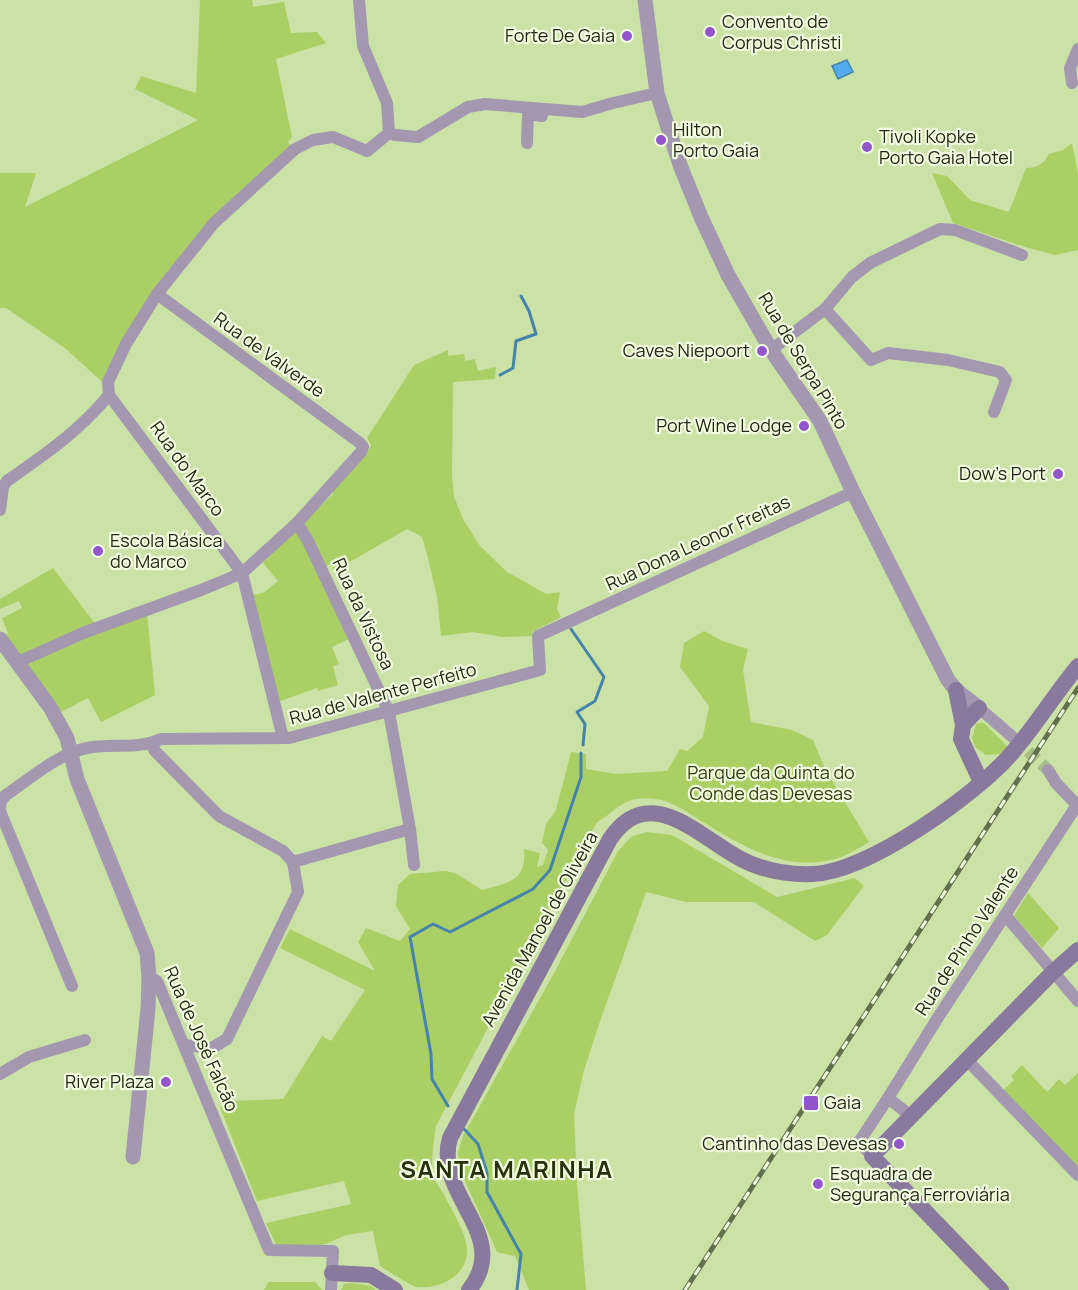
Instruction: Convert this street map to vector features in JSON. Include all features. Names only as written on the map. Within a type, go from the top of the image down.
[{"type":"main road","name":"Avenida Manoel de Oliveira","points":[[469,1290],[480,1272],[483,1248],[449,1173],[447,1157],[450,1138],[610,839],[619,828],[639,816],[650,813],[670,815],[739,858],[754,864],[789,873],[820,874],[844,869],[879,853],[933,819],[996,769],[1012,753],[1078,666]]},
{"type":"main road","points":[[957,690],[963,725],[961,739],[981,782]]},
{"type":"main road","points":[[963,725],[979,708]]},
{"type":"main road","points":[[967,752],[996,769]]},
{"type":"main road","points":[[1001,1290],[872,1156],[1053,972],[1078,950]]},
{"type":"main road","points":[[331,1282],[370,1275],[395,1290]]},
{"type":"street","points":[[359,0],[363,46],[387,103],[389,133]]},
{"type":"street","name":"Rua de Serpa Pinto","points":[[645,0],[657,93],[680,165],[701,218],[728,275],[771,350],[820,422],[948,680],[1015,739]]},
{"type":"street","points":[[1072,83],[1070,68],[1078,49]]},
{"type":"street","points":[[389,133],[418,137],[468,107],[485,104],[582,112],[657,93]]},
{"type":"street","points":[[527,143],[528,114],[580,120],[611,110],[613,103]]},
{"type":"street","points":[[0,510],[2,485],[69,437],[109,394],[108,382],[126,344],[157,294],[214,223],[296,149],[313,140],[333,137],[368,151],[389,133]]},
{"type":"street","points":[[771,350],[825,309],[852,277],[870,263],[940,229],[955,230],[1022,255]]},
{"type":"street","name":"Rua de Valverde","points":[[157,294],[363,447],[297,523]]},
{"type":"street","points":[[825,309],[871,360],[888,353],[948,360],[1000,372],[1006,380],[994,412]]},
{"type":"street","name":"Rua do Marco","points":[[109,394],[242,573],[283,738]]},
{"type":"street","name":"Rua Dona Leonor Freitas","points":[[557,627],[853,492]]},
{"type":"street","points":[[18,662],[83,633],[201,591],[242,573],[297,523]]},
{"type":"street","name":"Rua da Vistosa","points":[[297,523],[308,541],[389,712],[410,829],[414,866]]},
{"type":"street","name":"Rua de Valente Perfeito","points":[[0,809],[1,801],[6,795],[56,761],[87,748],[151,744],[161,739],[289,738],[540,670],[538,636],[557,627]]},
{"type":"street","name":"Rua de José Falcão","points":[[0,639],[50,707],[68,738],[77,779],[147,953],[149,977],[157,981],[269,1250],[333,1251],[331,1282]]},
{"type":"street","points":[[151,744],[154,751],[219,816],[283,851],[292,862],[298,892],[227,1039],[212,1048],[184,1045]]},
{"type":"street","points":[[1048,770],[1056,783],[1078,805]]},
{"type":"street","name":"Rua de Pinho Valente","points":[[872,1156],[859,1142],[1078,805]]},
{"type":"street","points":[[0,809],[72,986]]},
{"type":"street","points":[[292,862],[410,829]]},
{"type":"street","points":[[1006,916],[1078,1001]]},
{"type":"street","points":[[133,1157],[148,1009],[149,977]]},
{"type":"street","points":[[148,1009],[156,1004],[167,1005]]},
{"type":"street","points":[[0,1074],[29,1057],[86,1040]]},
{"type":"street","points":[[966,1059],[1078,1175]]},
{"type":"street","points":[[888,1098],[911,1116]]},
{"type":"green space","points":[[200,0],[252,0],[253,7],[284,2],[291,33],[317,32],[326,43],[276,59],[292,137],[288,142],[291,146],[210,219],[102,382],[66,349],[6,308],[0,308],[0,173],[36,173],[25,207],[198,120],[135,89],[141,76],[196,93]]},
{"type":"green space","points":[[1072,143],[1078,174],[1078,250],[1055,255],[953,223],[932,173],[947,176],[970,200],[1009,212],[1026,168],[1040,165],[1049,154],[1063,150]]},
{"type":"green space","points":[[448,350],[448,356],[464,354],[465,361],[475,359],[478,371],[496,367],[495,379],[453,382],[452,475],[454,497],[463,519],[480,546],[507,572],[546,594],[560,592],[557,609],[561,617],[532,632],[532,636],[503,637],[473,632],[441,636],[437,597],[422,537],[407,529],[334,571],[330,564],[326,566],[305,525],[305,520],[333,494],[332,489],[367,454],[371,445],[367,438],[414,365]]},
{"type":"green space","points":[[296,528],[351,638],[332,647],[339,664],[333,666],[338,685],[318,691],[317,688],[278,702],[252,595],[263,593],[278,581],[263,563]]},
{"type":"green space","points":[[53,568],[96,625],[19,657],[3,637],[8,633],[2,618],[22,608],[19,601],[0,609],[0,599]]},
{"type":"green space","points":[[147,613],[155,695],[101,722],[88,698],[61,712],[25,666],[65,644]]},
{"type":"green space","name":"Parque da Quinta do Conde das Devesas","points":[[704,631],[722,641],[748,649],[743,670],[751,722],[792,730],[813,740],[826,771],[869,842],[844,856],[825,861],[788,861],[753,850],[664,801],[636,799],[620,806],[597,822],[436,1126],[433,1170],[435,1180],[456,1217],[466,1243],[467,1253],[461,1270],[446,1282],[416,1287],[380,1266],[373,1231],[346,1235],[326,1244],[300,1248],[277,1247],[266,1223],[351,1204],[344,1181],[257,1201],[220,1107],[234,1101],[283,1099],[322,1036],[331,1041],[365,990],[280,948],[290,929],[375,971],[358,942],[366,928],[400,941],[410,929],[396,906],[398,885],[410,874],[446,871],[455,873],[482,890],[514,879],[522,868],[524,849],[540,853],[537,867],[543,865],[548,850],[542,843],[546,824],[556,810],[571,752],[586,754],[586,769],[616,774],[667,771],[680,749],[687,751],[703,737],[709,706],[680,667],[684,643]]},
{"type":"green space","points":[[984,723],[1008,747],[1000,754],[986,755],[975,747],[972,738],[976,724]]},
{"type":"green space","points":[[646,832],[672,835],[777,897],[855,878],[864,886],[827,935],[815,941],[754,902],[686,902],[646,892],[597,1030],[583,1074],[574,1115],[586,1290],[529,1290],[515,1256],[497,1252],[460,1170],[458,1152],[463,1136],[554,973],[618,851],[631,837]]},
{"type":"green space","points":[[1028,893],[1059,928],[1042,948],[1014,916]]},
{"type":"green space","points":[[1022,1065],[1047,1092],[1059,1079],[1065,1085],[1078,1073],[1078,1167],[1003,1090],[1014,1080],[1011,1076]]},
{"type":"green space","points":[[268,1282],[315,1282],[322,1290],[264,1290]]},
{"type":"green space","points":[[344,1284],[371,1286],[376,1290],[341,1290]]},
{"type":"water","points":[[847,60],[853,72],[838,79],[832,66]]},
{"type":"waterway","points":[[500,375],[513,368],[516,341],[536,334],[529,311],[521,296]]},
{"type":"waterway","points":[[571,629],[604,677],[595,701],[577,712],[585,724],[583,745]]},
{"type":"waterway","points":[[448,1106],[432,1079],[431,1054],[410,937],[433,924],[450,932],[533,889],[550,870],[581,777],[581,753]]},
{"type":"waterway","points":[[464,1129],[478,1144],[487,1173],[487,1192],[521,1254],[517,1290]]},
{"type":"tunnel","points":[[1015,739],[1048,770]]},
{"type":"railway","points":[[685,1290],[1078,688]]},
{"type":"place","name":"Convento de Corpus Christi","points":[[710,32]]},
{"type":"place","name":"Forte De Gaia","points":[[627,36]]},
{"type":"place","name":"Hilton Porto Gaia","points":[[661,140]]},
{"type":"place","name":"Tivoli Kopke Porto Gaia Hotel","points":[[867,147]]},
{"type":"place","name":"Caves Niepoort","points":[[762,351]]},
{"type":"place","name":"Port Wine Lodge","points":[[804,426]]},
{"type":"place","name":"Dow's Port","points":[[1058,474]]},
{"type":"place","name":"Escola Básica do Marco","points":[[98,551]]},
{"type":"place","name":"River Plaza","points":[[166,1082]]},
{"type":"place","name":"Gaia","points":[[811,1103]]},
{"type":"place","name":"Cantinho das Devesas","points":[[899,1144]]},
{"type":"place","name":"Esquadra de Segurança Ferroviária","points":[[818,1184]]},
{"type":"district","name":"SANTA MARINHA","points":[[507,1170]]}]
